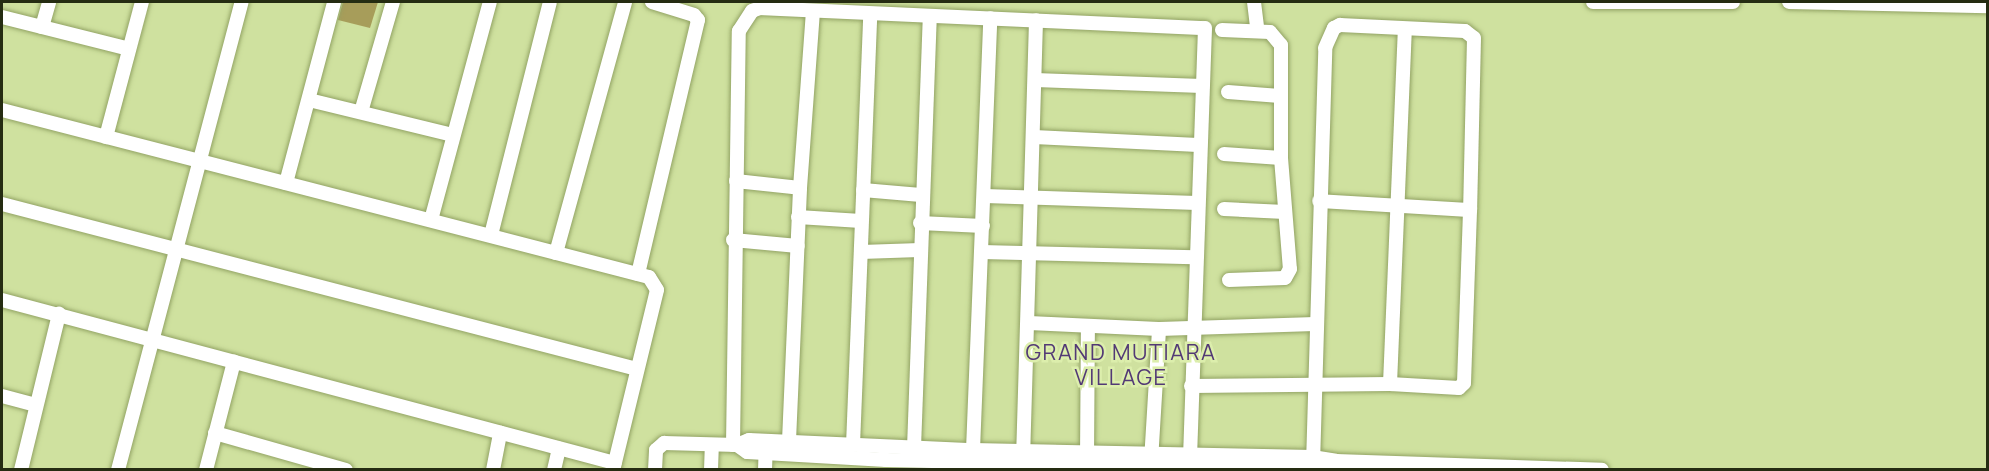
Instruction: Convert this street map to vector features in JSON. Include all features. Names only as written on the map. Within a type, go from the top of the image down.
[{"type":"street","points":[[42,27],[49,2]]},
{"type":"street","points":[[106,137],[142,2]]},
{"type":"street","points":[[118,470],[151,339],[202,161],[242,2]]},
{"type":"street","points":[[286,183],[334,2]]},
{"type":"street","points":[[362,112],[393,2]]},
{"type":"street","points":[[431,220],[490,2]]},
{"type":"street","points":[[491,235],[550,2]]},
{"type":"street","points":[[556,253],[625,2]]},
{"type":"street","points":[[638,274],[698,20],[694,15],[652,2]]},
{"type":"street","points":[[1254,2],[1257,28]]},
{"type":"street","points":[[1593,2],[1733,2]]},
{"type":"street","points":[[1789,2],[1988,6]]},
{"type":"street","points":[[735,445],[733,240],[739,31],[752,11],[760,8],[813,13],[1202,26],[1206,30],[1198,145],[1190,457]]},
{"type":"street","points":[[789,441],[798,217],[813,13]]},
{"type":"street","points":[[853,445],[870,15]]},
{"type":"street","points":[[2,17],[129,49]]},
{"type":"street","points":[[914,448],[921,195],[930,17]]},
{"type":"street","points":[[967,458],[985,196],[990,18]]},
{"type":"street","points":[[1023,461],[1029,323],[1036,20]]},
{"type":"street","points":[[1191,386],[1313,384],[1390,384],[1459,388],[1464,383],[1477,51],[1474,38],[1465,31],[1405,30],[1340,25],[1326,41],[1313,384],[1313,465]]},
{"type":"street","points":[[1222,30],[1257,28],[1270,32],[1281,45],[1281,158],[1288,274],[1229,280]]},
{"type":"street","points":[[1390,384],[1405,30]]},
{"type":"street","points":[[1035,80],[1202,86]]},
{"type":"street","points":[[1228,93],[1280,96]]},
{"type":"street","points":[[309,100],[453,135]]},
{"type":"street","points":[[2,110],[638,274],[655,282],[657,290],[614,466],[559,448],[2,300]]},
{"type":"street","points":[[1034,137],[1198,145]]},
{"type":"street","points":[[1224,154],[1281,158]]},
{"type":"street","points":[[736,181],[800,188]]},
{"type":"street","points":[[863,190],[921,195]]},
{"type":"street","points":[[985,196],[1197,203]]},
{"type":"street","points":[[1319,201],[1470,210]]},
{"type":"street","points":[[2,204],[637,369]]},
{"type":"street","points":[[1224,209],[1285,212]]},
{"type":"street","points":[[798,217],[861,221]]},
{"type":"street","points":[[920,223],[983,226]]},
{"type":"street","points":[[733,240],[798,246]]},
{"type":"street","points":[[861,252],[920,250]]},
{"type":"street","points":[[982,252],[1030,255],[1194,257]]},
{"type":"street","points":[[21,470],[35,405],[59,315]]},
{"type":"street","points":[[1029,323],[1159,329],[1315,324]]},
{"type":"street","points":[[1087,462],[1088,327]]},
{"type":"street","points":[[1150,464],[1159,329]]},
{"type":"street","points":[[206,470],[234,362]]},
{"type":"street","points":[[2,396],[35,405]]},
{"type":"street","points":[[215,433],[309,464],[346,470]]},
{"type":"street","points":[[493,470],[500,433]]},
{"type":"street","points":[[766,446],[789,441],[826,457],[853,445],[887,459],[914,448],[967,458]]},
{"type":"street","points":[[655,470],[658,445],[766,446],[826,457],[887,459],[967,458],[1150,464],[1313,465],[1336,461],[1355,465],[1602,470]]},
{"type":"street","points":[[711,470],[712,445]]},
{"type":"street","points":[[765,470],[766,446]]},
{"type":"street","points":[[554,470],[559,448]]},
{"type":"street","points":[[1150,464],[1190,457],[1313,465]]},
{"type":"building","points":[[343,2],[378,2],[370,28],[338,20]]},
{"type":"district","name":"GRAND MUTIARA VILLAGE","points":[[1121,364]]}]
